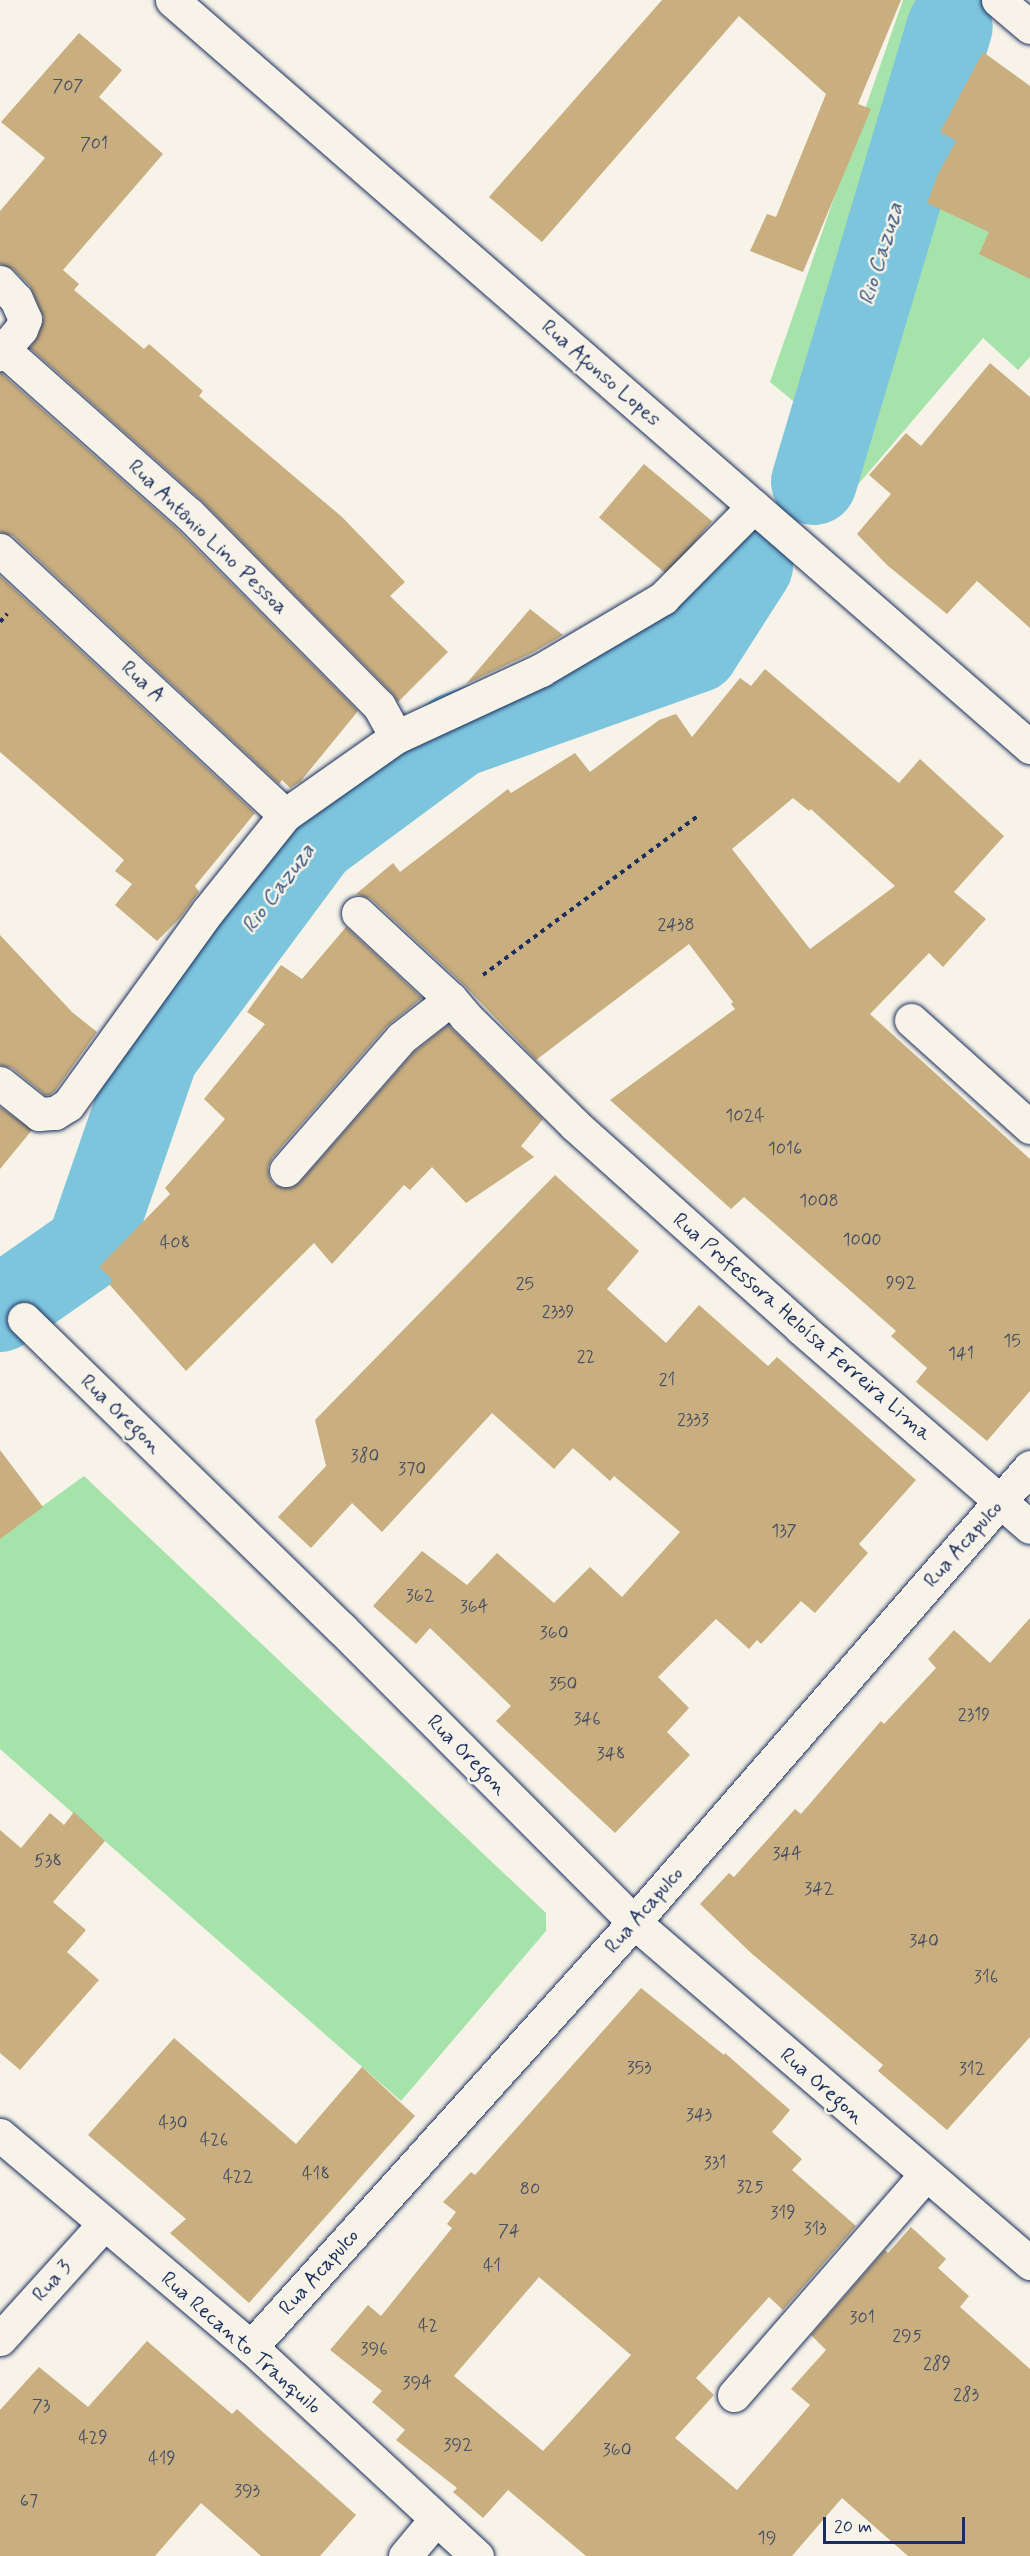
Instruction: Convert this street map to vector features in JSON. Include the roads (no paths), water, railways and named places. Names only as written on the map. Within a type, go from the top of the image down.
[{"type":"street","name":"Rua Afonso Lopes","points":[[172,0],[1030,747]]},
{"type":"street","points":[[998,0],[1030,27]]},
{"type":"street","points":[[0,282],[16,299],[25,319],[21,329],[2,352]]},
{"type":"street","name":"Rua Antônio Lino Pessoa","points":[[2,352],[189,514],[379,706],[396,737]]},
{"type":"street","points":[[0,1083],[39,1114],[55,1113],[68,1105],[208,911],[285,815],[396,737],[541,670],[663,598],[754,506]]},
{"type":"street","name":"Rua A","points":[[0,550],[285,815]]},
{"type":"street","name":"Rua Professora Heloísa Ferreira Lima","points":[[358,914],[451,999],[575,1125],[801,1328],[1030,1527]]},
{"type":"street","points":[[286,1170],[401,1038],[451,999]]},
{"type":"street","points":[[911,1020],[1030,1127]]},
{"type":"street","name":"Rua Oregon","points":[[24,1319],[341,1628],[634,1922],[925,2175],[1030,2263]]},
{"type":"street","name":"Rua Acapulco","points":[[251,2348],[634,1922],[1030,1467]]},
{"type":"street","name":"Rua Recanto Tranquilo","points":[[0,2135],[251,2348],[477,2556]]},
{"type":"street","points":[[734,2395],[925,2175]]},
{"type":"street","name":"Rua 3","points":[[0,2339],[104,2224]]},
{"type":"street","points":[[405,2556],[436,2519]]},
{"type":"waterway","name":"Rio Cazuza","points":[[814,482],[950,27]]},
{"type":"waterway","name":"Rio Cazuza","points":[[0,1309],[89,1247],[156,1054],[314,841],[457,735],[696,650],[750,566]]}]
